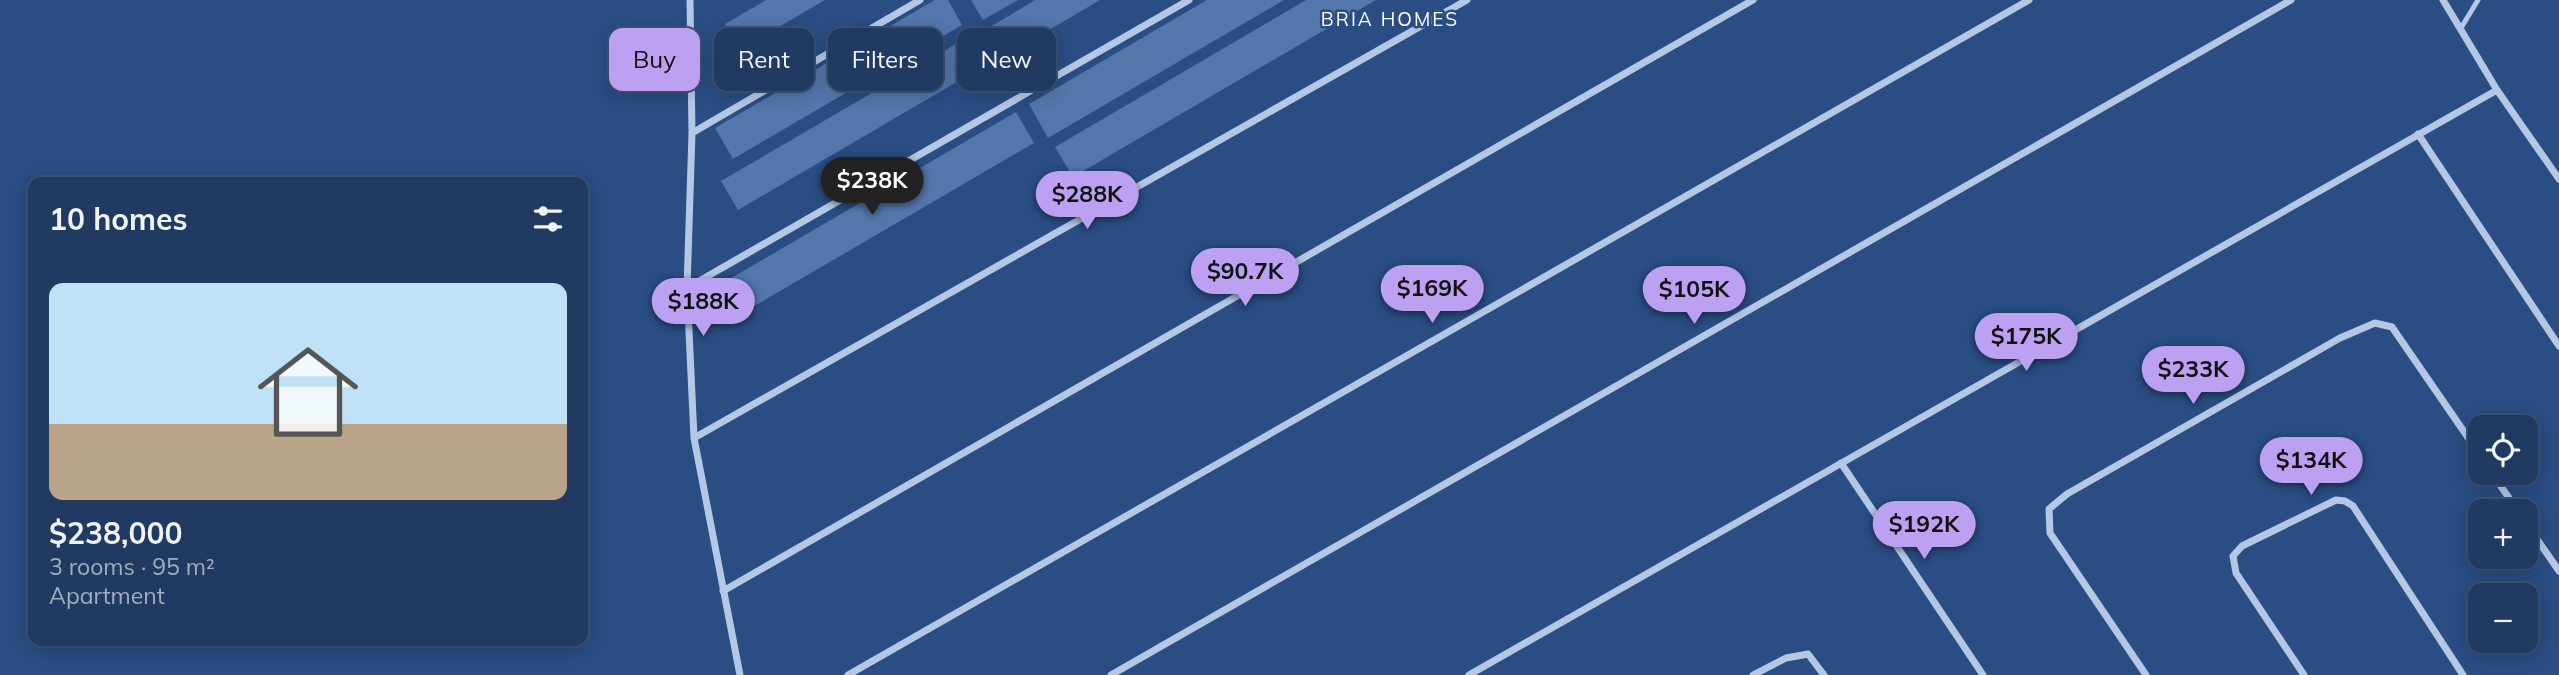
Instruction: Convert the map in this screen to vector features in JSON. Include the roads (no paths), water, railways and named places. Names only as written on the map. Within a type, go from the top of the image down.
[{"type":"street","points":[[690,0],[692,133],[687,288],[694,439],[740,675]]},
{"type":"street","points":[[692,133],[920,0]]},
{"type":"street","points":[[687,288],[1189,0]]},
{"type":"street","points":[[694,439],[1467,0]]},
{"type":"street","points":[[723,591],[1753,0]]},
{"type":"street","points":[[848,675],[2028,0]]},
{"type":"street","points":[[1111,675],[2291,0]]},
{"type":"street","points":[[2443,0],[2497,90],[2559,179]]},
{"type":"street","points":[[1469,675],[2497,90]]},
{"type":"street","points":[[2418,134],[2559,346]]},
{"type":"street","points":[[2146,675],[2050,533],[2049,509],[2067,495],[2340,338],[2375,323],[2392,327],[2468,438]]},
{"type":"street","points":[[1841,463],[1983,675]]},
{"type":"street","points":[[2304,675],[2236,573],[2233,556],[2242,546],[2336,500],[2353,506],[2463,675]]},
{"type":"street","points":[[2538,541],[2559,571]]},
{"type":"street","points":[[1753,675],[1786,657],[1808,654],[1824,675]]},
{"type":"lane","points":[[2461,28],[2478,0]]},
{"type":"district","name":"BRIA HOMES","points":[[1390,19]]}]
